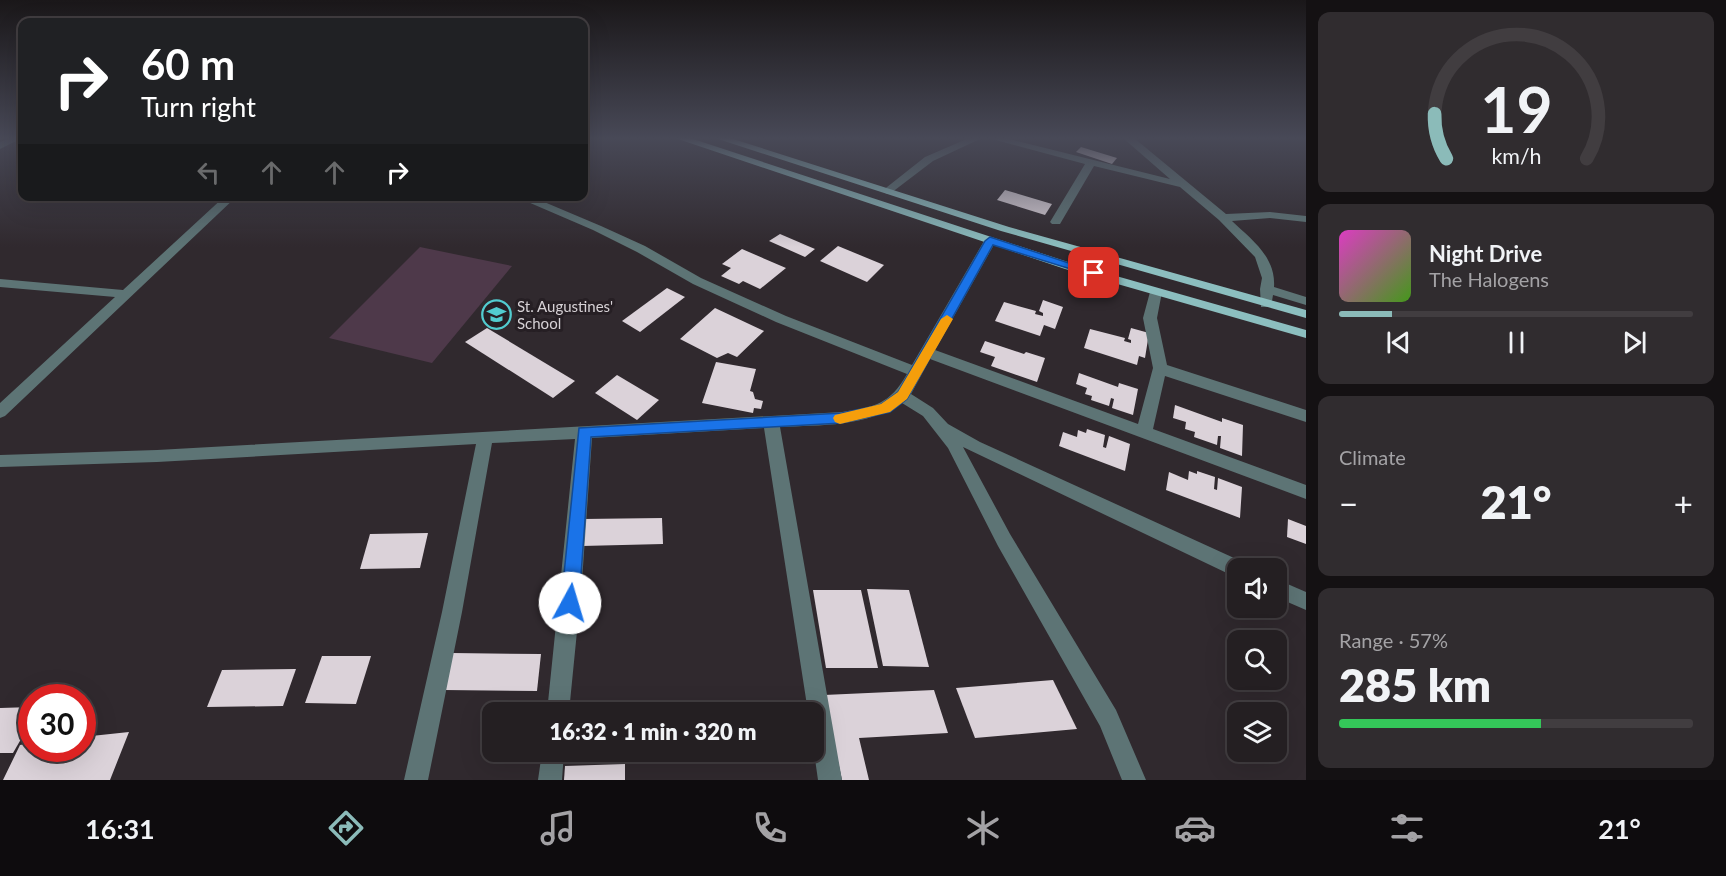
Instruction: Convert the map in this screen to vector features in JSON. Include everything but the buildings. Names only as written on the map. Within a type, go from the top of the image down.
[{"type":"main road","points":[[790,174],[990,241],[1156,292],[1306,334]]},
{"type":"main road","points":[[835,174],[1005,229],[1306,314]]},
{"type":"street","points":[[887,191],[909,174]]},
{"type":"street","points":[[1056,222],[1083,174]]},
{"type":"street","points":[[1140,174],[1183,185]]},
{"type":"street","points":[[1171,174],[1223,218],[1262,256],[1268,278],[1266,304]]},
{"type":"street","points":[[0,412],[227,201]]},
{"type":"street","points":[[531,201],[597,228],[641,249],[697,281],[781,320],[916,372]]},
{"type":"street","points":[[1223,218],[1270,215],[1306,219]]},
{"type":"street","points":[[0,461],[157,456],[842,418],[868,414],[885,408],[902,396],[990,241]]},
{"type":"street","points":[[0,283],[125,294]]},
{"type":"street","points":[[1266,289],[1306,301]]},
{"type":"street","points":[[1144,433],[1160,368],[1150,318],[1156,292]]},
{"type":"street","points":[[927,352],[1306,492]]},
{"type":"street","points":[[1160,368],[1306,416]]},
{"type":"street","points":[[902,396],[928,412],[954,445],[1004,540],[1108,718],[1134,780]]},
{"type":"street","points":[[771,422],[830,780]]},
{"type":"street","points":[[942,427],[974,446],[1227,564]]},
{"type":"street","points":[[559,702],[584,432]]},
{"type":"street","points":[[416,780],[452,612],[485,437]]},
{"type":"street","points":[[1287,592],[1306,601]]},
{"type":"street","points":[[550,780],[552,762]]},
{"type":"shaded area","points":[[420,247],[512,266],[432,363],[329,338]]},
{"type":"slow traffic","points":[[840,418],[868,414],[885,408],[902,396],[947,319]]},
{"type":"place","name":"St. Augustines' School","points":[[496,315]]},
{"type":"route","points":[[570,603],[584,432],[842,418],[868,414],[885,408],[902,396],[990,241],[1094,273]]}]
